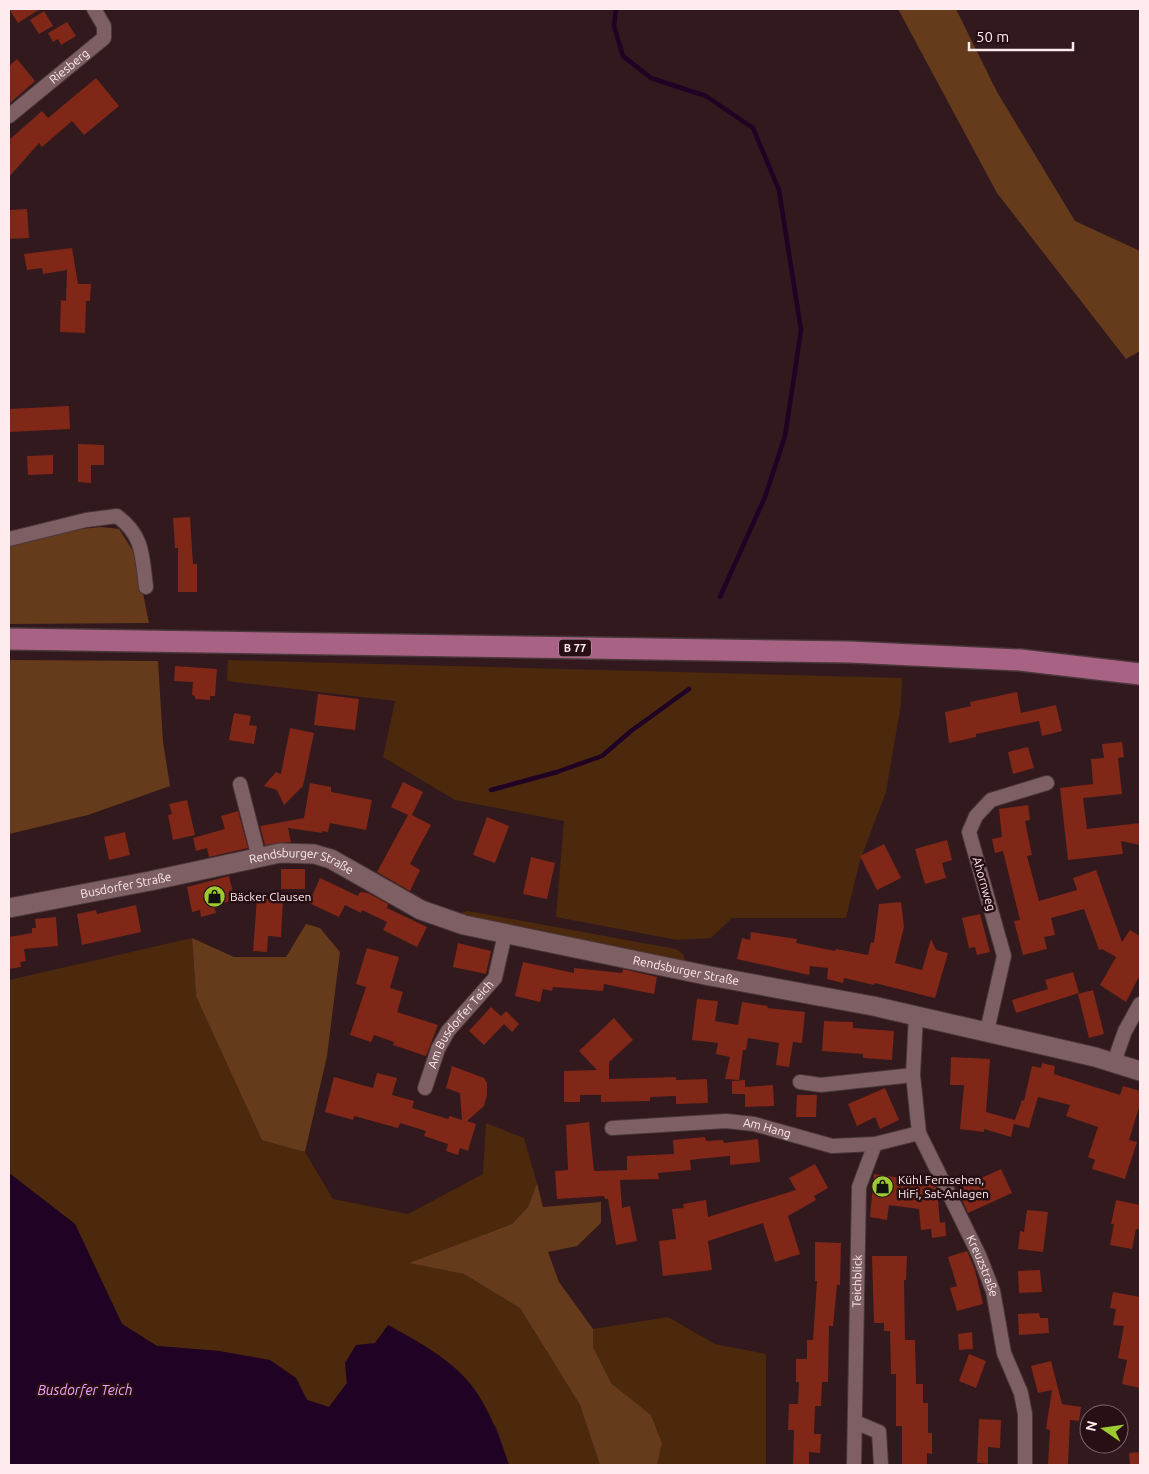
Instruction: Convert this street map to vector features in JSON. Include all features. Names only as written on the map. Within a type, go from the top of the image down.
[{"type":"main road","name":"B 77","points":[[9,639],[850,652],[1020,660],[1140,674]]},
{"type":"street","name":"Riesberg","points":[[9,116],[104,38],[104,26],[94,9]]},
{"type":"street","points":[[9,539],[86,520],[117,516],[131,526],[141,545],[146,587]]},
{"type":"street","name":"Ahornweg","points":[[987,1031],[1004,956],[969,832],[976,816],[990,800],[1047,783]]},
{"type":"street","points":[[240,784],[251,860]]},
{"type":"street","name":"Rendsburger Straße","points":[[251,860],[298,852],[331,859],[421,910],[464,925],[710,976],[916,1015],[1114,1062],[1140,1071]]},
{"type":"street","name":"Busdorfer Straße","points":[[9,908],[251,860]]},
{"type":"street","name":"Am Busdorfer Teich","points":[[425,1088],[438,1049],[448,1031],[495,978],[505,934]]},
{"type":"street","points":[[1114,1062],[1125,1031],[1140,1004]]},
{"type":"street","name":"Kreuzstraße","points":[[916,1015],[913,1075],[919,1133],[979,1255],[993,1291],[1004,1353],[1021,1393],[1025,1465]]},
{"type":"street","points":[[800,1082],[822,1085],[913,1075]]},
{"type":"street","name":"Am Hang","points":[[612,1128],[726,1122],[754,1124],[832,1146],[875,1144],[919,1133]]},
{"type":"street","name":"Teichblick","points":[[854,1465],[859,1187],[875,1144]]},
{"type":"street","points":[[855,1422],[879,1432],[881,1465]]},
{"type":"shaded area","points":[[898,9],[956,9],[997,92],[1075,221],[1140,251],[1140,351],[1126,359],[997,193]]},
{"type":"shaded area","points":[[101,527],[119,529],[135,554],[149,623],[9,624],[9,546],[81,529]]},
{"type":"shaded area","points":[[9,660],[158,661],[163,742],[170,786],[88,815],[9,834]]},
{"type":"shaded area","points":[[228,660],[902,678],[901,704],[886,792],[860,861],[846,918],[732,918],[711,938],[677,940],[556,917],[564,821],[455,800],[383,757],[395,701],[227,681]]},
{"type":"shaded area","points":[[468,911],[676,949],[683,954],[686,964],[456,914]]},
{"type":"shaded area","points":[[306,924],[320,928],[340,952],[327,1056],[305,1152],[262,1140],[196,996],[192,938],[234,957],[286,957]]},
{"type":"shaded area","points":[[192,938],[196,996],[295,1149],[305,1152],[333,1199],[408,1214],[483,1174],[486,1123],[524,1138],[537,1183],[528,1207],[512,1224],[410,1263],[464,1274],[520,1308],[580,1405],[600,1465],[509,1465],[496,1426],[375,1343],[345,1363],[347,1383],[329,1407],[307,1400],[296,1378],[219,1351],[157,1346],[122,1324],[75,1224],[9,1173],[9,980]]},
{"type":"shaded area","points":[[537,1183],[543,1207],[601,1202],[601,1223],[577,1246],[548,1252],[559,1282],[593,1329],[593,1347],[611,1383],[651,1415],[662,1443],[657,1465],[600,1465],[580,1405],[520,1308],[464,1274],[409,1263],[512,1224],[528,1207]]},
{"type":"shaded area","points":[[668,1317],[715,1344],[766,1354],[766,1465],[657,1465],[662,1443],[651,1415],[611,1383],[593,1347],[593,1329]]},
{"type":"water","name":"Busdorfer Teich","points":[[9,1173],[75,1224],[122,1324],[157,1346],[219,1351],[270,1360],[296,1378],[307,1400],[329,1407],[347,1383],[345,1363],[356,1345],[375,1343],[388,1325],[440,1356],[467,1380],[487,1410],[509,1465],[9,1465]]},
{"type":"building","points":[[9,9],[40,9],[18,23]]},
{"type":"building","points":[[44,11],[53,26],[39,34],[30,20]]},
{"type":"building","points":[[67,22],[76,36],[61,45],[58,39],[53,42],[48,33]]},
{"type":"building","points":[[17,59],[35,81],[9,104],[9,66]]},
{"type":"building","points":[[96,78],[119,106],[84,135],[72,121],[42,147],[39,143],[9,177],[9,140],[42,111],[48,118]]},
{"type":"building","points":[[27,209],[29,238],[9,239],[9,210]]},
{"type":"building","points":[[72,248],[78,284],[91,284],[90,301],[86,301],[85,333],[60,332],[61,300],[66,301],[67,270],[43,274],[42,268],[27,270],[24,254]]},
{"type":"building","points":[[69,406],[70,429],[9,432],[9,409]]},
{"type":"building","points":[[78,444],[104,445],[104,465],[91,465],[91,483],[78,482]]},
{"type":"building","points":[[53,455],[53,474],[28,475],[27,456]]},
{"type":"building","points":[[190,517],[193,564],[197,564],[197,592],[178,592],[178,548],[175,548],[173,518]]},
{"type":"building","points":[[175,666],[217,669],[215,696],[210,696],[210,700],[195,699],[195,696],[192,695],[193,682],[174,681]]},
{"type":"building","points":[[1017,692],[1021,713],[1056,705],[1062,731],[1042,736],[1039,721],[976,734],[976,737],[949,743],[945,712],[971,706],[970,702]]},
{"type":"building","points":[[318,694],[359,699],[355,730],[314,725]]},
{"type":"building","points":[[234,713],[251,716],[249,725],[257,726],[254,744],[229,740]]},
{"type":"building","points":[[290,728],[314,733],[303,786],[284,805],[277,790],[264,786],[276,772],[281,774]]},
{"type":"building","points":[[1122,742],[1124,757],[1118,758],[1122,794],[1083,798],[1087,829],[1140,823],[1140,845],[1121,841],[1123,854],[1068,860],[1060,788],[1093,784],[1091,759],[1104,758],[1102,744]]},
{"type":"building","points":[[1028,747],[1034,768],[1013,774],[1008,752]]},
{"type":"building","points":[[403,782],[423,792],[412,815],[431,825],[410,864],[420,870],[410,891],[377,872],[408,815],[391,807]]},
{"type":"building","points":[[310,783],[331,787],[331,792],[372,800],[366,830],[330,823],[328,832],[322,831],[322,833],[288,828],[291,842],[265,845],[260,826],[304,818]]},
{"type":"building","points":[[187,800],[195,835],[173,840],[168,815],[172,814],[169,804]]},
{"type":"building","points":[[1028,805],[1030,820],[1025,821],[1032,855],[1027,856],[1039,901],[1077,890],[1073,878],[1096,870],[1122,942],[1130,930],[1140,936],[1140,975],[1126,1002],[1100,985],[1116,957],[1102,949],[1099,950],[1084,909],[1051,918],[1055,935],[1044,937],[1047,949],[1023,955],[1014,921],[1020,920],[1003,851],[995,853],[992,839],[1002,837],[999,809]]},
{"type":"building","points":[[238,811],[248,848],[209,857],[207,848],[196,851],[193,838],[225,829],[221,816]]},
{"type":"building","points":[[487,817],[509,826],[495,863],[473,855]]},
{"type":"building","points":[[125,832],[130,855],[109,860],[104,837]]},
{"type":"building","points":[[947,840],[952,860],[942,863],[946,878],[925,884],[915,849]]},
{"type":"building","points":[[884,844],[901,878],[877,890],[860,856]]},
{"type":"building","points":[[531,857],[555,863],[547,899],[523,894]]},
{"type":"building","points":[[281,869],[305,869],[305,889],[281,889]]},
{"type":"building","points":[[229,876],[235,900],[214,905],[216,913],[201,917],[200,910],[192,912],[187,887]]},
{"type":"building","points":[[320,878],[358,896],[360,892],[368,893],[388,904],[387,908],[427,927],[417,947],[383,930],[387,922],[362,910],[361,913],[345,905],[339,917],[309,903]]},
{"type":"building","points":[[257,898],[283,900],[281,937],[268,936],[267,952],[253,951]]},
{"type":"building","points":[[901,902],[904,927],[895,963],[922,970],[931,939],[936,950],[948,953],[935,998],[875,983],[874,985],[844,978],[843,983],[827,979],[828,968],[810,966],[809,975],[737,959],[742,938],[750,940],[751,932],[797,939],[796,943],[835,951],[836,949],[868,955],[871,942],[874,943],[879,904]]},
{"type":"building","points":[[136,905],[141,932],[82,945],[77,914],[96,910],[97,914]]},
{"type":"building","points":[[980,914],[990,952],[977,955],[975,947],[969,948],[962,918]]},
{"type":"building","points":[[56,917],[58,946],[24,949],[26,961],[20,962],[21,967],[9,969],[9,937],[32,933],[32,928],[36,928],[35,919]]},
{"type":"building","points":[[458,943],[491,951],[486,974],[453,967]]},
{"type":"building","points":[[367,948],[399,957],[390,988],[403,992],[397,1012],[438,1025],[426,1056],[393,1045],[394,1042],[374,1035],[371,1042],[350,1035],[366,987],[356,984]]},
{"type":"building","points":[[523,962],[574,973],[574,968],[622,973],[623,969],[657,977],[654,994],[604,984],[603,991],[553,987],[552,991],[543,989],[540,1002],[515,996]]},
{"type":"building","points":[[1073,972],[1079,993],[1016,1013],[1012,1000],[1048,989],[1045,980]]},
{"type":"building","points":[[1093,990],[1104,1034],[1089,1038],[1078,994]]},
{"type":"building","points":[[697,999],[718,1001],[715,1021],[738,1025],[742,1002],[768,1006],[767,1008],[805,1012],[802,1043],[793,1042],[789,1067],[776,1065],[779,1043],[748,1038],[746,1050],[743,1050],[739,1080],[725,1079],[730,1057],[716,1054],[718,1043],[692,1040]]},
{"type":"building","points":[[491,1007],[501,1016],[506,1011],[519,1024],[512,1032],[504,1024],[484,1045],[469,1031]]},
{"type":"building","points":[[614,1018],[633,1040],[609,1062],[609,1079],[676,1077],[676,1080],[707,1079],[708,1103],[676,1104],[676,1096],[650,1097],[650,1101],[601,1102],[601,1095],[580,1095],[580,1102],[564,1102],[564,1071],[597,1070],[579,1051]]},
{"type":"building","points":[[824,1021],[853,1022],[853,1028],[894,1031],[892,1060],[863,1058],[863,1054],[822,1051]]},
{"type":"building","points":[[951,1057],[990,1059],[986,1112],[1015,1120],[1022,1100],[1024,1101],[1032,1066],[1041,1068],[1042,1063],[1055,1066],[1054,1074],[1120,1095],[1123,1086],[1140,1091],[1140,1104],[1129,1140],[1137,1142],[1125,1179],[1092,1169],[1095,1160],[1088,1157],[1098,1127],[1066,1116],[1070,1105],[1038,1097],[1029,1128],[1014,1124],[1011,1137],[984,1129],[984,1132],[960,1129],[964,1085],[950,1085]]},
{"type":"building","points":[[452,1066],[484,1078],[487,1083],[487,1095],[484,1106],[467,1121],[476,1124],[468,1151],[460,1148],[458,1155],[446,1151],[448,1144],[424,1136],[426,1131],[400,1123],[398,1128],[354,1116],[353,1120],[325,1112],[334,1077],[373,1088],[377,1073],[397,1078],[392,1095],[414,1101],[412,1108],[448,1119],[450,1116],[462,1120],[460,1093],[446,1088]]},
{"type":"building","points":[[745,1080],[745,1087],[773,1085],[774,1106],[745,1107],[745,1094],[732,1094],[732,1081]]},
{"type":"building","points":[[885,1088],[899,1120],[880,1129],[875,1117],[857,1126],[848,1104]]},
{"type":"building","points":[[797,1095],[817,1095],[816,1117],[796,1117]]},
{"type":"building","points":[[589,1122],[594,1171],[627,1170],[627,1156],[674,1154],[673,1140],[705,1137],[706,1141],[723,1140],[724,1143],[758,1139],[760,1162],[730,1165],[730,1156],[690,1160],[691,1170],[658,1173],[659,1179],[620,1180],[622,1208],[630,1206],[637,1241],[616,1245],[608,1199],[605,1199],[604,1196],[557,1199],[555,1171],[568,1170],[566,1125]]},
{"type":"building","points":[[815,1164],[828,1188],[814,1196],[816,1200],[788,1216],[800,1254],[775,1262],[763,1223],[708,1241],[712,1270],[663,1276],[659,1241],[676,1239],[672,1209],[684,1208],[683,1204],[706,1200],[708,1217],[796,1190],[789,1178]]},
{"type":"building","points":[[1001,1169],[1012,1193],[968,1213],[957,1189]]},
{"type":"building","points":[[874,1174],[914,1180],[931,1178],[937,1189],[940,1223],[945,1222],[946,1236],[932,1238],[931,1229],[921,1230],[919,1209],[889,1205],[887,1220],[870,1217]]},
{"type":"building","points":[[1116,1200],[1140,1205],[1140,1230],[1136,1229],[1132,1249],[1110,1245],[1114,1224],[1111,1224]]},
{"type":"building","points":[[1027,1210],[1048,1212],[1043,1252],[1018,1249],[1020,1231],[1024,1232]]},
{"type":"building","points":[[815,1242],[841,1243],[840,1285],[837,1285],[833,1326],[829,1326],[828,1382],[822,1382],[821,1406],[815,1406],[814,1434],[821,1434],[820,1453],[809,1452],[809,1465],[793,1465],[794,1430],[788,1430],[789,1404],[798,1404],[799,1382],[796,1382],[796,1359],[807,1359],[807,1340],[813,1340],[817,1281],[815,1281]]},
{"type":"building","points":[[967,1251],[975,1270],[983,1304],[957,1311],[950,1288],[957,1286],[948,1257]]},
{"type":"building","points":[[872,1256],[907,1256],[906,1280],[904,1280],[905,1340],[915,1340],[916,1384],[923,1384],[923,1403],[928,1403],[928,1433],[932,1433],[932,1454],[927,1453],[927,1465],[902,1465],[902,1426],[896,1426],[896,1374],[891,1374],[890,1331],[884,1331],[884,1323],[874,1323]]},
{"type":"building","points":[[1040,1270],[1042,1292],[1019,1293],[1018,1271]]},
{"type":"building","points":[[1113,1292],[1140,1297],[1140,1388],[1122,1384],[1127,1360],[1118,1358],[1124,1326],[1113,1325],[1116,1309],[1110,1308]]},
{"type":"building","points":[[1039,1313],[1040,1318],[1048,1318],[1049,1333],[1019,1335],[1018,1314]]},
{"type":"building","points":[[972,1332],[973,1349],[959,1350],[958,1334]]},
{"type":"building","points":[[969,1354],[986,1361],[976,1388],[959,1381]]},
{"type":"building","points":[[1051,1361],[1062,1404],[1079,1407],[1079,1421],[1070,1420],[1068,1465],[1048,1465],[1050,1430],[1046,1429],[1052,1390],[1038,1393],[1031,1366]]},
{"type":"building","points":[[979,1419],[1001,1420],[1000,1448],[988,1447],[988,1464],[977,1463]]},
{"type":"building","points":[[1140,1452],[1140,1465],[1130,1465],[1129,1453]]},
{"type":"waterway","points":[[616,9],[614,26],[623,56],[651,78],[706,96],[753,128],[779,190],[801,330],[785,436],[765,497],[720,597]]},
{"type":"waterway","points":[[491,790],[557,772],[602,756],[631,731],[689,689]]},
{"type":"place","name":"Bäcker Clausen","points":[[214,897]]},
{"type":"place","name":"Kühl Fernsehen, HiFi, Sat-Anlagen","points":[[882,1187]]}]
